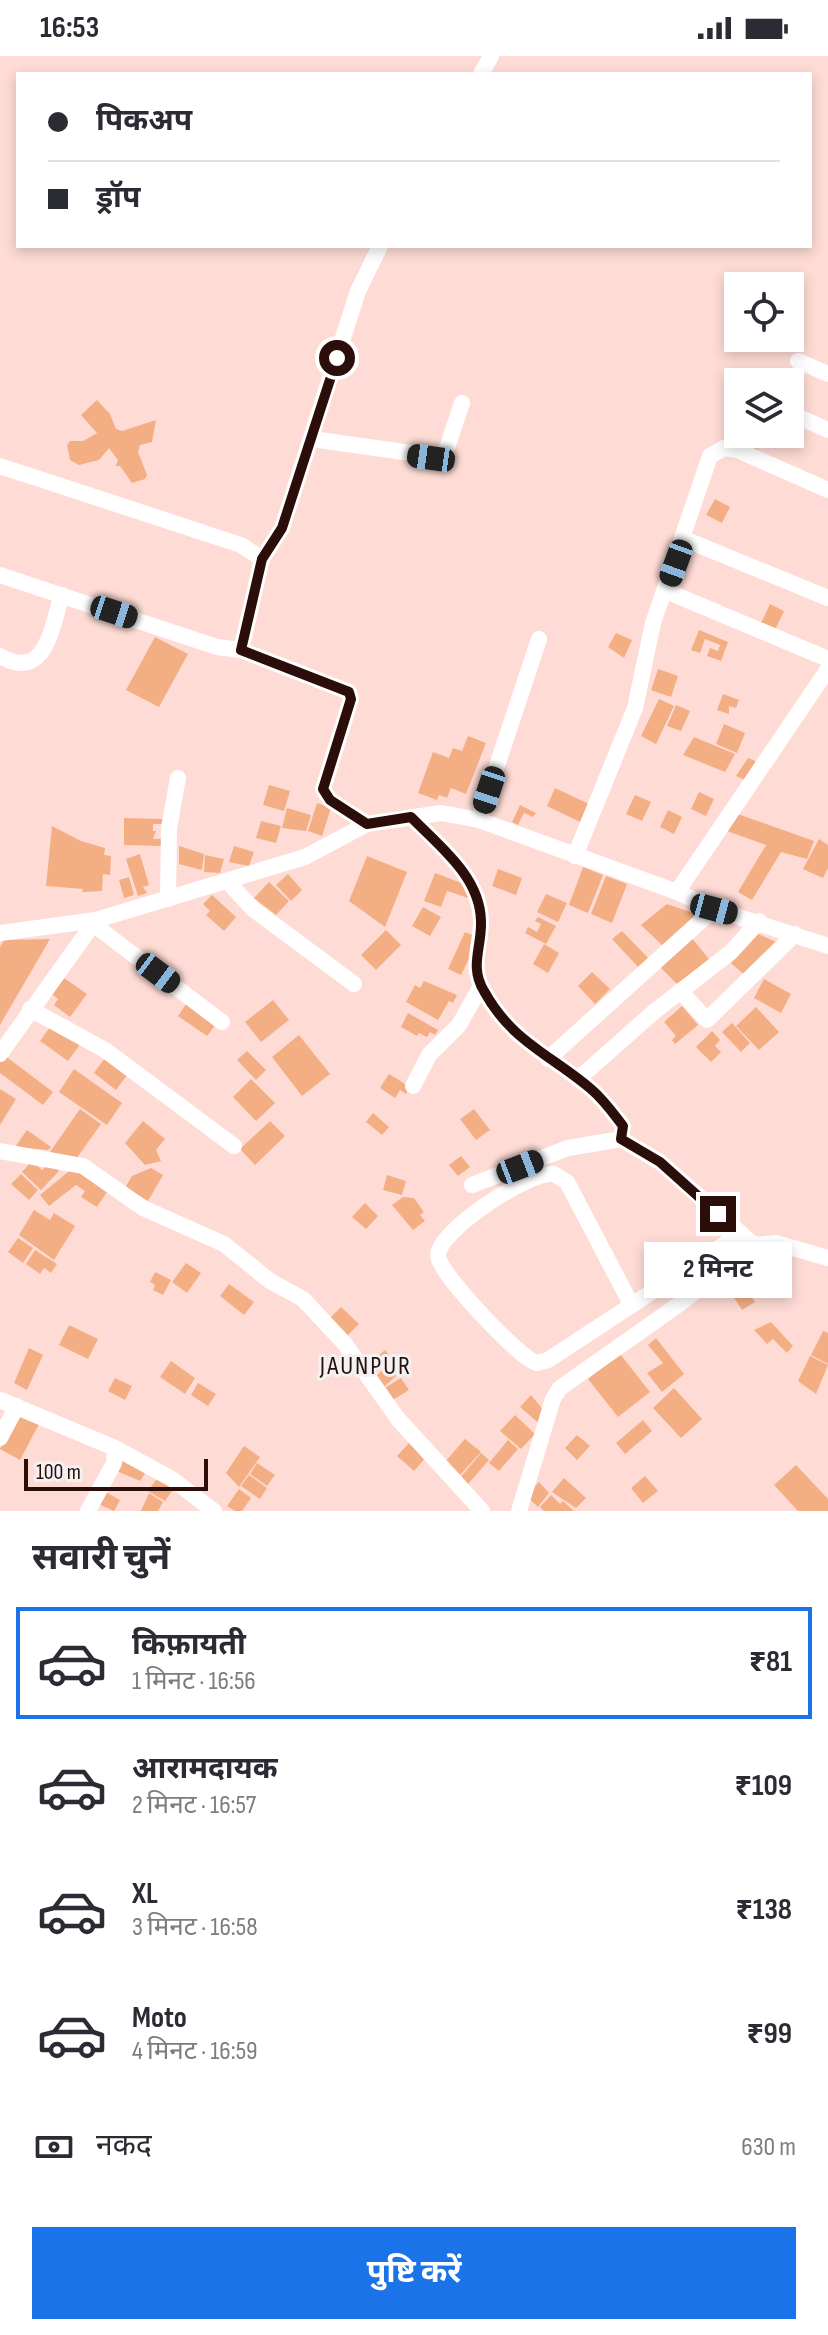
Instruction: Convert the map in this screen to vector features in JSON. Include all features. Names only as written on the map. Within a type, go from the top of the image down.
[{"type":"street","points":[[241,650],[262,559],[282,528],[358,291],[379,248]]},
{"type":"street","points":[[798,361],[828,374]]},
{"type":"street","points":[[312,439],[439,457],[447,448],[462,403]]},
{"type":"street","points":[[804,419],[828,430]]},
{"type":"street","points":[[575,856],[635,708],[650,633],[710,456],[717,449],[747,453],[828,490]]},
{"type":"street","points":[[0,466],[241,545],[262,559]]},
{"type":"street","points":[[684,539],[828,598]]},
{"type":"street","points":[[0,575],[217,647],[241,650],[349,692],[351,699],[323,789],[330,800],[367,824]]},
{"type":"street","points":[[666,591],[828,659]]},
{"type":"street","points":[[0,656],[23,664],[35,660],[45,645],[62,595]]},
{"type":"street","points":[[479,820],[539,639]]},
{"type":"street","points":[[677,892],[828,669]]},
{"type":"street","points":[[168,899],[168,836],[178,778]]},
{"type":"street","points":[[0,933],[95,922],[305,857],[367,824],[441,813],[479,820],[677,892],[714,909],[759,921],[828,946]]},
{"type":"street","points":[[411,817],[461,869],[476,892],[481,917],[474,966],[481,986],[513,1031],[603,1101],[623,1126],[621,1139]]},
{"type":"street","points":[[228,882],[253,909],[354,984]]},
{"type":"street","points":[[548,1059],[714,909]]},
{"type":"street","points":[[578,1079],[680,991],[731,952],[759,921]]},
{"type":"street","points":[[0,1054],[95,922]]},
{"type":"street","points":[[95,922],[222,1022]]},
{"type":"street","points":[[680,991],[707,1020],[795,934]]},
{"type":"street","points":[[413,1086],[429,1055],[459,1025],[481,986]]},
{"type":"street","points":[[30,1009],[105,1050],[234,1146]]},
{"type":"street","points":[[472,1185],[568,1148],[621,1139],[660,1162],[748,1249]]},
{"type":"street","points":[[0,1151],[83,1166],[143,1208],[224,1244],[270,1281],[303,1299],[345,1344],[398,1419],[482,1511]]},
{"type":"street","points":[[631,1304],[567,1182],[554,1174],[545,1173],[530,1179],[498,1198],[450,1231],[438,1250],[438,1259],[451,1279],[521,1355],[537,1363],[548,1360],[728,1242],[748,1249]]},
{"type":"street","points":[[519,1511],[553,1399],[560,1388],[678,1305],[748,1249],[776,1243],[828,1258]]},
{"type":"street","points":[[0,1400],[115,1448],[172,1479],[214,1511]]},
{"type":"street","points":[[0,1438],[17,1406]]},
{"type":"street","points":[[88,1511],[114,1463],[115,1448]]},
{"type":"building","points":[[97,400],[110,414],[116,429],[122,431],[156,420],[152,442],[140,445],[138,452],[147,475],[145,479],[132,483],[120,466],[116,466],[118,460],[109,448],[99,460],[79,465],[70,460],[67,445],[70,441],[83,441],[97,433],[81,415]]},
{"type":"building","points":[[715,499],[730,507],[722,523],[706,515]]},
{"type":"building","points":[[770,604],[784,611],[775,630],[761,623]]},
{"type":"building","points":[[699,630],[728,642],[721,661],[707,656],[710,648],[718,651],[720,645],[705,639],[700,653],[691,650]]},
{"type":"building","points":[[616,633],[632,640],[624,658],[608,647]]},
{"type":"building","points":[[155,637],[188,654],[159,707],[126,690]]},
{"type":"building","points":[[658,669],[678,676],[671,697],[651,690]]},
{"type":"building","points":[[723,694],[739,700],[736,708],[729,706],[729,714],[717,710]]},
{"type":"building","points":[[659,699],[674,706],[656,744],[641,736]]},
{"type":"building","points":[[676,705],[690,711],[681,731],[667,726]]},
{"type":"building","points":[[724,724],[745,733],[737,753],[716,744]]},
{"type":"building","points":[[468,736],[486,743],[466,794],[451,788],[447,798],[439,795],[437,800],[418,793],[433,752],[449,758],[453,748],[462,751]]},
{"type":"building","points":[[694,737],[735,754],[725,772],[683,755]]},
{"type":"building","points":[[748,758],[762,764],[750,782],[736,776]]},
{"type":"building","points":[[269,785],[290,791],[284,811],[263,805]]},
{"type":"building","points":[[555,788],[589,804],[580,822],[547,806]]},
{"type":"building","points":[[699,792],[714,799],[706,816],[691,809]]},
{"type":"building","points":[[635,795],[651,802],[642,821],[626,814]]},
{"type":"building","points":[[317,803],[331,808],[322,836],[308,831]]},
{"type":"building","points":[[520,805],[536,813],[533,817],[524,813],[518,825],[512,822]]},
{"type":"building","points":[[287,808],[311,815],[306,831],[282,828]]},
{"type":"building","points":[[668,810],[682,817],[674,834],[660,827]]},
{"type":"building","points":[[735,813],[814,841],[807,859],[781,852],[752,900],[738,892],[766,845],[724,830]]},
{"type":"building","points":[[124,818],[163,819],[163,824],[153,824],[153,831],[156,831],[153,839],[162,839],[162,846],[124,845]]},
{"type":"building","points":[[261,821],[281,826],[276,843],[256,838]]},
{"type":"building","points":[[52,826],[81,841],[105,848],[104,855],[111,856],[110,875],[103,874],[102,891],[82,892],[83,889],[46,886]]},
{"type":"building","points":[[819,839],[828,845],[828,868],[823,878],[803,869]]},
{"type":"building","points":[[179,846],[204,854],[202,870],[179,864]]},
{"type":"building","points":[[234,846],[254,852],[249,866],[229,862]]},
{"type":"building","points":[[140,854],[149,885],[143,887],[147,893],[138,896],[126,859]]},
{"type":"building","points":[[205,855],[224,859],[220,873],[204,872]]},
{"type":"building","points":[[367,856],[407,872],[385,927],[349,901]]},
{"type":"building","points":[[583,867],[603,875],[588,913],[569,905]]},
{"type":"building","points":[[498,869],[522,878],[516,895],[492,886]]},
{"type":"building","points":[[435,873],[472,887],[468,898],[447,891],[441,907],[424,901]]},
{"type":"building","points":[[288,874],[302,890],[291,901],[276,885]]},
{"type":"building","points":[[606,876],[627,884],[612,923],[591,914]]},
{"type":"building","points":[[129,877],[134,895],[124,898],[119,880]]},
{"type":"building","points":[[269,882],[289,901],[276,915],[254,898]]},
{"type":"building","points":[[546,894],[567,903],[558,922],[537,912]]},
{"type":"building","points":[[212,895],[236,917],[224,931],[206,915],[210,911],[203,904]]},
{"type":"building","points":[[667,904],[699,915],[664,947],[641,925]]},
{"type":"building","points":[[423,907],[441,917],[430,936],[412,926]]},
{"type":"building","points":[[538,917],[556,926],[546,944],[525,933],[528,927],[537,932],[541,924],[535,921]]},
{"type":"building","points":[[386,930],[401,945],[376,970],[361,955]]},
{"type":"building","points":[[622,931],[650,960],[640,969],[612,939]]},
{"type":"building","points":[[465,932],[479,938],[461,975],[448,969]]},
{"type":"building","points":[[758,934],[781,944],[747,977],[731,963]]},
{"type":"building","points":[[691,937],[712,963],[681,988],[659,966]]},
{"type":"building","points":[[50,939],[0,1025],[0,947],[4,940]]},
{"type":"building","points":[[544,944],[559,953],[548,973],[533,964]]},
{"type":"building","points":[[592,972],[610,989],[595,1004],[578,986]]},
{"type":"building","points":[[64,978],[87,994],[70,1017],[54,1005],[58,999],[52,994]]},
{"type":"building","points":[[764,979],[791,994],[781,1013],[754,998]]},
{"type":"building","points":[[424,981],[457,995],[453,1003],[449,1001],[438,1020],[406,1002],[415,985],[420,988]]},
{"type":"building","points":[[273,1000],[289,1020],[261,1042],[245,1022]]},
{"type":"building","points":[[187,1003],[217,1023],[207,1036],[178,1016]]},
{"type":"building","points":[[682,1006],[698,1025],[675,1044],[672,1040],[676,1036],[664,1022]]},
{"type":"building","points":[[756,1007],[779,1032],[759,1050],[736,1026]]},
{"type":"building","points":[[408,1013],[438,1030],[435,1035],[430,1032],[427,1037],[419,1033],[417,1036],[401,1027]]},
{"type":"building","points":[[53,1023],[81,1043],[68,1061],[40,1041]]},
{"type":"building","points":[[732,1023],[750,1043],[741,1052],[722,1032]]},
{"type":"building","points":[[712,1031],[720,1040],[715,1046],[721,1052],[711,1062],[696,1047]]},
{"type":"building","points":[[299,1035],[330,1074],[302,1096],[272,1057]]},
{"type":"building","points":[[247,1051],[266,1070],[256,1080],[237,1060]]},
{"type":"building","points":[[4,1055],[53,1092],[43,1105],[0,1073],[0,1061]]},
{"type":"building","points":[[107,1055],[130,1071],[116,1090],[94,1073]]},
{"type":"building","points":[[74,1069],[122,1103],[107,1125],[59,1092]]},
{"type":"building","points":[[389,1074],[410,1087],[406,1094],[400,1090],[395,1098],[380,1088]]},
{"type":"building","points":[[251,1079],[275,1103],[256,1121],[233,1097]]},
{"type":"building","points":[[0,1089],[16,1099],[0,1125]]},
{"type":"building","points":[[80,1109],[101,1124],[76,1159],[50,1152]]},
{"type":"building","points":[[474,1109],[490,1130],[476,1140],[460,1119]]},
{"type":"building","points":[[373,1113],[389,1127],[382,1135],[366,1122]]},
{"type":"building","points":[[143,1121],[165,1139],[156,1150],[161,1161],[145,1165],[125,1143]]},
{"type":"building","points":[[270,1121],[285,1136],[255,1165],[240,1149]]},
{"type":"building","points":[[27,1130],[51,1147],[48,1150],[15,1147]]},
{"type":"building","points":[[461,1156],[470,1167],[458,1176],[449,1165]]},
{"type":"building","points":[[32,1161],[42,1170],[50,1162],[59,1171],[41,1190],[22,1172]]},
{"type":"building","points":[[74,1167],[111,1186],[97,1207],[81,1197],[85,1191],[76,1185],[49,1206],[40,1195]]},
{"type":"building","points":[[151,1168],[163,1175],[148,1201],[125,1188],[132,1176]]},
{"type":"building","points":[[21,1174],[38,1190],[29,1200],[11,1184]]},
{"type":"building","points":[[387,1175],[406,1181],[402,1195],[383,1190]]},
{"type":"building","points":[[403,1197],[414,1198],[424,1212],[420,1215],[425,1221],[413,1230],[392,1205]]},
{"type":"building","points":[[365,1203],[378,1216],[366,1229],[352,1217]]},
{"type":"building","points":[[34,1210],[50,1220],[54,1213],[75,1226],[54,1260],[19,1235]]},
{"type":"building","points":[[18,1238],[33,1248],[23,1263],[8,1252]]},
{"type":"building","points":[[35,1250],[57,1264],[51,1273],[44,1268],[40,1274],[26,1264]]},
{"type":"building","points":[[186,1263],[201,1273],[187,1293],[172,1282]]},
{"type":"building","points":[[732,1268],[755,1302],[742,1310],[720,1276]]},
{"type":"building","points":[[155,1272],[171,1280],[163,1295],[153,1290],[155,1285],[150,1282]]},
{"type":"building","points":[[229,1284],[254,1302],[244,1315],[220,1296]]},
{"type":"building","points":[[341,1307],[359,1324],[346,1337],[328,1320]]},
{"type":"building","points":[[771,1322],[793,1346],[787,1353],[773,1339],[767,1344],[754,1330]]},
{"type":"building","points":[[69,1325],[98,1339],[88,1359],[59,1345]]},
{"type":"building","points":[[823,1331],[828,1333],[828,1364],[811,1355]]},
{"type":"building","points":[[656,1338],[684,1374],[662,1392],[647,1373],[663,1363],[648,1345]]},
{"type":"building","points":[[29,1348],[43,1355],[27,1390],[14,1383]]},
{"type":"building","points":[[385,1350],[392,1359],[374,1374],[367,1365]]},
{"type":"building","points":[[620,1354],[650,1392],[618,1417],[588,1379]]},
{"type":"building","points":[[810,1356],[828,1365],[816,1394],[798,1381]]},
{"type":"building","points":[[171,1361],[195,1378],[185,1394],[160,1377]]},
{"type":"building","points":[[387,1366],[396,1376],[384,1387],[375,1377]]},
{"type":"building","points":[[115,1378],[132,1386],[125,1400],[108,1391]]},
{"type":"building","points":[[401,1378],[409,1390],[391,1401],[383,1389]]},
{"type":"building","points":[[198,1383],[216,1394],[208,1406],[191,1395]]},
{"type":"building","points":[[674,1388],[702,1419],[681,1438],[653,1408]]},
{"type":"building","points":[[531,1395],[548,1416],[541,1425],[520,1407]]},
{"type":"building","points":[[19,1414],[39,1424],[20,1460],[0,1449]]},
{"type":"building","points":[[515,1415],[535,1434],[521,1449],[500,1431]]},
{"type":"building","points":[[643,1420],[652,1431],[625,1454],[616,1443]]},
{"type":"building","points":[[577,1435],[590,1446],[577,1460],[565,1448]]},
{"type":"building","points":[[465,1439],[481,1452],[460,1475],[445,1462]]},
{"type":"building","points":[[508,1440],[518,1449],[499,1471],[489,1463]]},
{"type":"building","points":[[411,1441],[428,1455],[414,1471],[397,1456]]},
{"type":"building","points":[[244,1446],[260,1457],[239,1487],[226,1473]]},
{"type":"building","points":[[122,1452],[149,1467],[140,1481],[112,1469]]},
{"type":"building","points":[[481,1453],[489,1460],[468,1484],[460,1478]]},
{"type":"building","points":[[257,1463],[275,1475],[267,1486],[250,1474]]},
{"type":"building","points":[[796,1465],[828,1499],[828,1511],[798,1511],[774,1485]]},
{"type":"building","points":[[161,1473],[177,1484],[165,1501],[148,1491]]},
{"type":"building","points":[[249,1475],[267,1488],[260,1499],[241,1486]]},
{"type":"building","points":[[645,1476],[658,1491],[643,1503],[631,1488]]},
{"type":"building","points":[[564,1478],[586,1498],[576,1508],[552,1492]]},
{"type":"building","points":[[539,1482],[549,1493],[538,1507],[526,1496]]},
{"type":"building","points":[[239,1489],[251,1498],[242,1511],[235,1511],[227,1506]]},
{"type":"building","points":[[104,1491],[120,1500],[114,1511],[96,1503]]},
{"type":"building","points":[[149,1493],[163,1502],[158,1511],[141,1511]]},
{"type":"building","points":[[551,1495],[574,1511],[544,1511],[540,1507]]},
{"type":"district","name":"JAUNPUR","points":[[366,1365]]},
{"type":"route","points":[[337,358],[282,528],[262,559],[241,650],[349,692],[351,699],[323,789],[326,796],[367,824],[411,817],[461,869],[476,892],[481,917],[475,973],[497,1012],[527,1045],[578,1079],[603,1101],[625,1130],[621,1139],[660,1162],[718,1214]]}]
